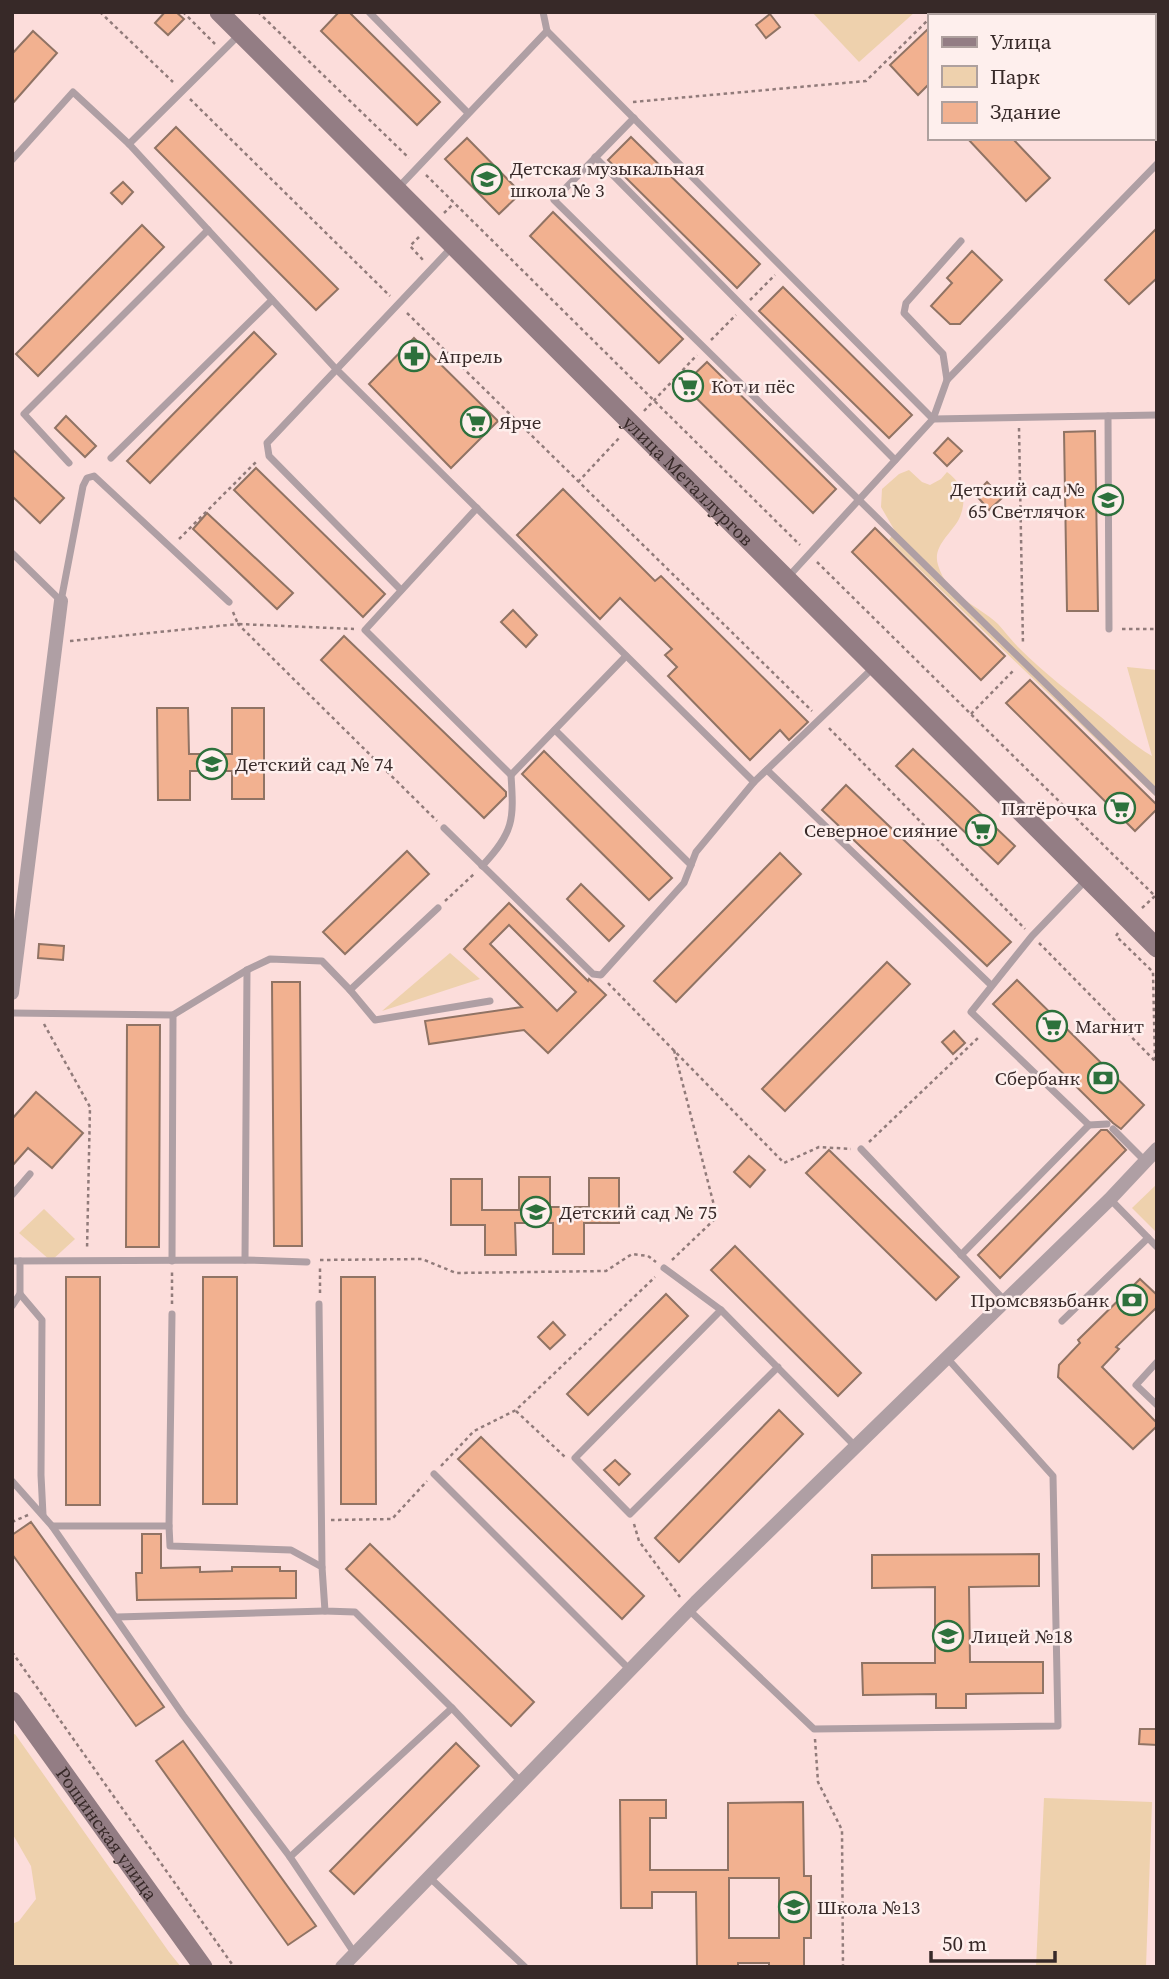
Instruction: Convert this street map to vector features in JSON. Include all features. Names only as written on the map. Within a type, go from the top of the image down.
[{"type":"main road","name":"улица Металлургов","points":[[219,12],[876,665],[1086,879],[1155,943]]},
{"type":"main road","name":"Рощинская улица","points":[[16,1713],[203,1967]]},
{"type":"street","points":[[12,993],[18,912],[61,601]]},
{"type":"street","points":[[342,1967],[689,1610],[1110,1199],[1157,1149]]},
{"type":"lane","points":[[369,12],[468,113]]},
{"type":"lane","points":[[543,12],[547,31],[933,419],[1157,415]]},
{"type":"lane","points":[[397,189],[547,31]]},
{"type":"lane","points":[[128,144],[240,33]]},
{"type":"lane","points":[[12,160],[73,92],[128,144],[336,369],[754,782]]},
{"type":"lane","points":[[634,118],[554,200],[1157,793]]},
{"type":"lane","points":[[595,157],[895,460]]},
{"type":"lane","points":[[787,577],[933,419],[947,380],[1157,164]]},
{"type":"lane","points":[[69,463],[23,414],[208,230]]},
{"type":"lane","points":[[947,380],[943,354],[904,313],[906,303],[961,241]]},
{"type":"lane","points":[[401,590],[269,456],[267,443],[454,245]]},
{"type":"lane","points":[[111,458],[272,300]]},
{"type":"lane","points":[[1108,416],[1109,629]]},
{"type":"lane","points":[[61,601],[83,486],[87,478],[94,476],[229,602]]},
{"type":"lane","points":[[477,508],[365,630],[511,775],[512,814],[509,832],[499,848],[482,866]]},
{"type":"lane","points":[[12,553],[61,601]]},
{"type":"lane","points":[[511,775],[626,656]]},
{"type":"lane","points":[[444,828],[593,974],[601,975],[684,883],[696,852],[754,782],[876,665]]},
{"type":"lane","points":[[555,730],[691,866]]},
{"type":"lane","points":[[767,770],[991,985]]},
{"type":"lane","points":[[1086,879],[1032,936],[971,1012],[1089,1125],[1110,1126],[1145,1161]]},
{"type":"lane","points":[[349,990],[438,908]]},
{"type":"lane","points":[[12,1013],[173,1015],[270,959],[323,961],[375,1020],[490,1001]]},
{"type":"lane","points":[[245,1260],[247,970]]},
{"type":"lane","points":[[172,1261],[173,1015]]},
{"type":"lane","points":[[961,1255],[1089,1125]]},
{"type":"lane","points":[[861,1149],[1006,1301]]},
{"type":"lane","points":[[12,1195],[30,1174]]},
{"type":"lane","points":[[1110,1199],[1157,1247]]},
{"type":"lane","points":[[1062,1321],[1148,1238]]},
{"type":"lane","points":[[43,1516],[42,1320],[20,1294],[16,1261],[307,1262]]},
{"type":"lane","points":[[664,1268],[721,1310],[856,1447]]},
{"type":"lane","points":[[12,1306],[20,1294]]},
{"type":"lane","points":[[320,1304],[322,1567],[325,1611]]},
{"type":"lane","points":[[721,1310],[575,1458],[630,1514],[778,1367]]},
{"type":"lane","points":[[172,1314],[170,1546],[291,1550],[322,1567]]},
{"type":"lane","points":[[689,1610],[814,1729],[1058,1726],[1053,1476],[947,1358]]},
{"type":"lane","points":[[1157,1362],[1136,1385],[1157,1405]]},
{"type":"lane","points":[[435,1474],[630,1670]]},
{"type":"lane","points":[[12,1481],[52,1526],[183,1715],[290,1857],[355,1954]]},
{"type":"lane","points":[[52,1526],[169,1526]]},
{"type":"lane","points":[[117,1618],[355,1612],[522,1782]]},
{"type":"lane","points":[[290,1857],[452,1708]]},
{"type":"lane","points":[[429,1877],[519,1965]]},
{"type":"path","points":[[100,12],[820,720],[1156,1063]]},
{"type":"path","points":[[183,12],[223,51]]},
{"type":"path","points":[[258,12],[1156,897],[1116,936],[1153,972],[1156,1063]]},
{"type":"path","points":[[620,103],[866,81],[928,20]]},
{"type":"path","points":[[426,262],[410,246],[454,203]]},
{"type":"path","points":[[578,482],[782,267]]},
{"type":"path","points":[[971,714],[1023,661],[1019,417]]},
{"type":"path","points":[[171,548],[268,450]]},
{"type":"path","points":[[56,643],[238,624],[365,630]]},
{"type":"path","points":[[238,624],[444,828]]},
{"type":"path","points":[[1109,629],[1157,629]]},
{"type":"path","points":[[438,908],[482,866]]},
{"type":"path","points":[[601,975],[784,1163],[819,1147],[861,1149],[988,1028]]},
{"type":"path","points":[[39,1013],[90,1107],[87,1261]]},
{"type":"path","points":[[322,1520],[392,1519],[474,1431],[516,1410],[717,1217],[674,1050]]},
{"type":"path","points":[[320,1304],[320,1260],[422,1259],[456,1273],[606,1271],[632,1254],[648,1256],[664,1268]]},
{"type":"path","points":[[172,1261],[172,1314]]},
{"type":"path","points":[[516,1410],[562,1457],[575,1458]]},
{"type":"path","points":[[630,1514],[639,1541],[689,1610]]},
{"type":"path","points":[[12,1652],[234,1967]]},
{"type":"path","points":[[814,1729],[818,1782],[842,1830],[843,1967]]},
{"type":"green space","points":[[812,12],[915,12],[859,62]]},
{"type":"green space","points":[[909,470],[922,482],[930,485],[947,472],[962,492],[962,512],[940,546],[937,558],[942,576],[948,585],[998,624],[1019,648],[1049,675],[1152,756],[1127,667],[1157,670],[1157,798],[889,540],[895,531],[881,507],[882,489],[899,474]]},
{"type":"green space","points":[[450,953],[480,979],[382,1011]]},
{"type":"green space","points":[[1157,1184],[1157,1233],[1132,1208]]},
{"type":"green space","points":[[44,1209],[75,1239],[51,1261],[19,1233]]},
{"type":"green space","points":[[15,1734],[181,1967],[12,1967],[12,1924],[19,1921],[36,1899],[31,1866],[12,1833],[12,1735]]},
{"type":"green space","points":[[1044,1798],[1152,1802],[1146,1967],[1036,1967]]},
{"type":"building","points":[[165,12],[176,12],[184,19],[168,35],[155,23]]},
{"type":"building","points":[[339,12],[349,12],[440,102],[417,125],[321,31]]},
{"type":"building","points":[[770,14],[780,27],[766,38],[756,25]]},
{"type":"building","points":[[928,29],[928,85],[918,95],[890,65]]},
{"type":"building","points":[[33,31],[57,53],[12,104],[12,54]]},
{"type":"building","points":[[176,127],[338,289],[316,310],[155,148]]},
{"type":"building","points":[[631,137],[760,264],[737,288],[608,160]]},
{"type":"building","points":[[467,138],[521,193],[499,214],[445,159]]},
{"type":"building","points":[[969,140],[1014,140],[1050,178],[1026,201]]},
{"type":"building","points":[[123,182],[133,192],[122,204],[111,193]]},
{"type":"building","points":[[553,212],[683,339],[659,363],[530,236]]},
{"type":"building","points":[[142,225],[164,247],[38,376],[16,354]]},
{"type":"building","points":[[1157,228],[1157,278],[1129,304],[1105,280]]},
{"type":"building","points":[[972,251],[1002,280],[960,324],[950,324],[931,306],[952,283],[947,278]]},
{"type":"building","points":[[783,287],[912,415],[889,438],[759,311]]},
{"type":"building","points":[[254,332],[276,354],[150,483],[127,461]]},
{"type":"building","points":[[414,338],[498,421],[451,468],[369,384]]},
{"type":"building","points":[[707,362],[836,489],[813,513],[683,385]]},
{"type":"building","points":[[66,416],[96,446],[85,457],[55,428]]},
{"type":"building","points":[[1095,431],[1098,611],[1067,611],[1064,432]]},
{"type":"building","points":[[948,438],[962,451],[947,466],[934,453]]},
{"type":"building","points":[[12,449],[64,498],[40,523],[12,496]]},
{"type":"building","points":[[256,468],[385,594],[363,617],[234,490]]},
{"type":"building","points":[[987,482],[1002,498],[989,510],[975,494]]},
{"type":"building","points":[[563,489],[655,581],[661,576],[808,722],[789,740],[780,730],[750,760],[668,676],[677,667],[665,655],[672,649],[620,598],[600,619],[517,535]]},
{"type":"building","points":[[207,513],[293,593],[277,609],[193,529]]},
{"type":"building","points":[[875,528],[1005,656],[981,680],[852,552]]},
{"type":"building","points":[[513,610],[537,635],[526,647],[501,622]]},
{"type":"building","points":[[344,636],[506,792],[506,796],[484,818],[321,660]]},
{"type":"building","points":[[1030,680],[1157,805],[1157,809],[1135,831],[1006,703]]},
{"type":"building","points":[[157,708],[188,708],[189,754],[232,754],[232,708],[264,708],[264,799],[232,799],[232,771],[190,771],[190,800],[158,800]]},
{"type":"building","points":[[913,749],[1015,846],[998,864],[896,766]]},
{"type":"building","points":[[544,751],[672,878],[649,900],[522,774]]},
{"type":"building","points":[[846,785],[1011,942],[987,966],[822,810]]},
{"type":"building","points":[[407,851],[429,874],[345,954],[323,932]]},
{"type":"building","points":[[780,853],[801,874],[676,1002],[654,981]]},
{"type":"building","points":[[581,884],[624,926],[609,941],[567,899]]},
{"type":"building","points":[[509,903],[588,981],[589,979],[606,995],[548,1053],[524,1030],[429,1044],[425,1021],[522,1007],[464,949]],"holes":[[[509,925],[576,992],[557,1011],[490,944]]]},
{"type":"building","points":[[39,944],[64,946],[63,960],[38,958]]},
{"type":"building","points":[[887,962],[910,984],[785,1111],[762,1089]]},
{"type":"building","points":[[1017,980],[1144,1105],[1121,1129],[993,1004]]},
{"type":"building","points":[[272,982],[300,982],[302,1246],[274,1246]]},
{"type":"building","points":[[127,1025],[160,1025],[159,1247],[126,1247]]},
{"type":"building","points":[[954,1031],[965,1043],[953,1054],[942,1042]]},
{"type":"building","points":[[36,1092],[83,1133],[52,1168],[28,1148],[12,1166],[12,1119]]},
{"type":"building","points":[[1101,1130],[1107,1130],[1126,1150],[1000,1278],[978,1255]]},
{"type":"building","points":[[829,1150],[959,1277],[936,1300],[806,1173]]},
{"type":"building","points":[[749,1156],[765,1170],[750,1187],[734,1172]]},
{"type":"building","points":[[519,1177],[550,1177],[550,1207],[589,1207],[589,1178],[619,1178],[619,1223],[584,1223],[584,1254],[553,1254],[553,1223],[515,1223],[516,1255],[485,1255],[485,1225],[451,1225],[451,1179],[482,1179],[482,1210],[519,1210]]},
{"type":"building","points":[[735,1246],[861,1373],[838,1396],[711,1270]]},
{"type":"building","points":[[66,1277],[100,1277],[100,1505],[66,1505]]},
{"type":"building","points":[[203,1277],[237,1277],[237,1504],[203,1504]]},
{"type":"building","points":[[341,1277],[375,1277],[376,1504],[341,1504]]},
{"type":"building","points":[[1140,1279],[1157,1295],[1157,1307],[1116,1347],[1119,1349],[1102,1367],[1157,1423],[1133,1449],[1058,1377],[1059,1365],[1080,1343],[1078,1340]]},
{"type":"building","points":[[666,1294],[688,1316],[588,1415],[567,1394]]},
{"type":"building","points":[[553,1322],[565,1335],[550,1349],[538,1337]]},
{"type":"building","points":[[779,1410],[803,1434],[679,1562],[655,1538]]},
{"type":"building","points":[[481,1437],[644,1596],[622,1619],[458,1459]]},
{"type":"building","points":[[615,1460],[630,1474],[619,1485],[604,1470]]},
{"type":"building","points":[[31,1522],[164,1707],[136,1726],[12,1554],[12,1535]]},
{"type":"building","points":[[142,1534],[161,1534],[161,1568],[200,1567],[200,1572],[232,1571],[232,1567],[280,1567],[280,1571],[296,1571],[296,1598],[137,1600],[136,1573],[142,1573]]},
{"type":"building","points":[[370,1544],[534,1702],[511,1726],[346,1569]]},
{"type":"building","points":[[1039,1554],[1039,1586],[969,1587],[970,1662],[1043,1662],[1043,1693],[966,1694],[966,1708],[936,1708],[936,1694],[863,1695],[862,1663],[935,1663],[935,1587],[872,1588],[872,1555]]},
{"type":"building","points":[[1140,1729],[1157,1729],[1157,1745],[1139,1744]]},
{"type":"building","points":[[183,1741],[316,1926],[288,1945],[156,1761]]},
{"type":"building","points":[[456,1743],[479,1766],[354,1894],[330,1871]]},
{"type":"building","points":[[620,1800],[666,1800],[666,1818],[650,1818],[650,1870],[728,1870],[728,1803],[803,1802],[804,1876],[811,1876],[811,1938],[804,1938],[804,1967],[769,1967],[769,1963],[738,1963],[738,1967],[697,1967],[696,1892],[652,1892],[652,1908],[621,1908]],"holes":[[[729,1878],[779,1878],[779,1938],[729,1938]]]},
{"type":"place","name":"Детская музыкальная школа № 3","points":[[487,179]]},
{"type":"place","name":"Апрель","points":[[414,356]]},
{"type":"place","name":"Кот и пёс","points":[[688,386]]},
{"type":"place","name":"Ярче","points":[[476,422]]},
{"type":"place","name":"Детский сад № 65 Светлячок","points":[[1108,500]]},
{"type":"place","name":"Детский сад № 74","points":[[212,764]]},
{"type":"place","name":"Пятёрочка","points":[[1120,808]]},
{"type":"place","name":"Северное сияние","points":[[981,830]]},
{"type":"place","name":"Магнит","points":[[1052,1026]]},
{"type":"place","name":"Сбербанк","points":[[1103,1078]]},
{"type":"place","name":"Детский сад № 75","points":[[536,1212]]},
{"type":"place","name":"Промсвязьбанк","points":[[1132,1300]]},
{"type":"place","name":"Лицей №18","points":[[948,1636]]},
{"type":"place","name":"Школа №13","points":[[794,1907]]}]
